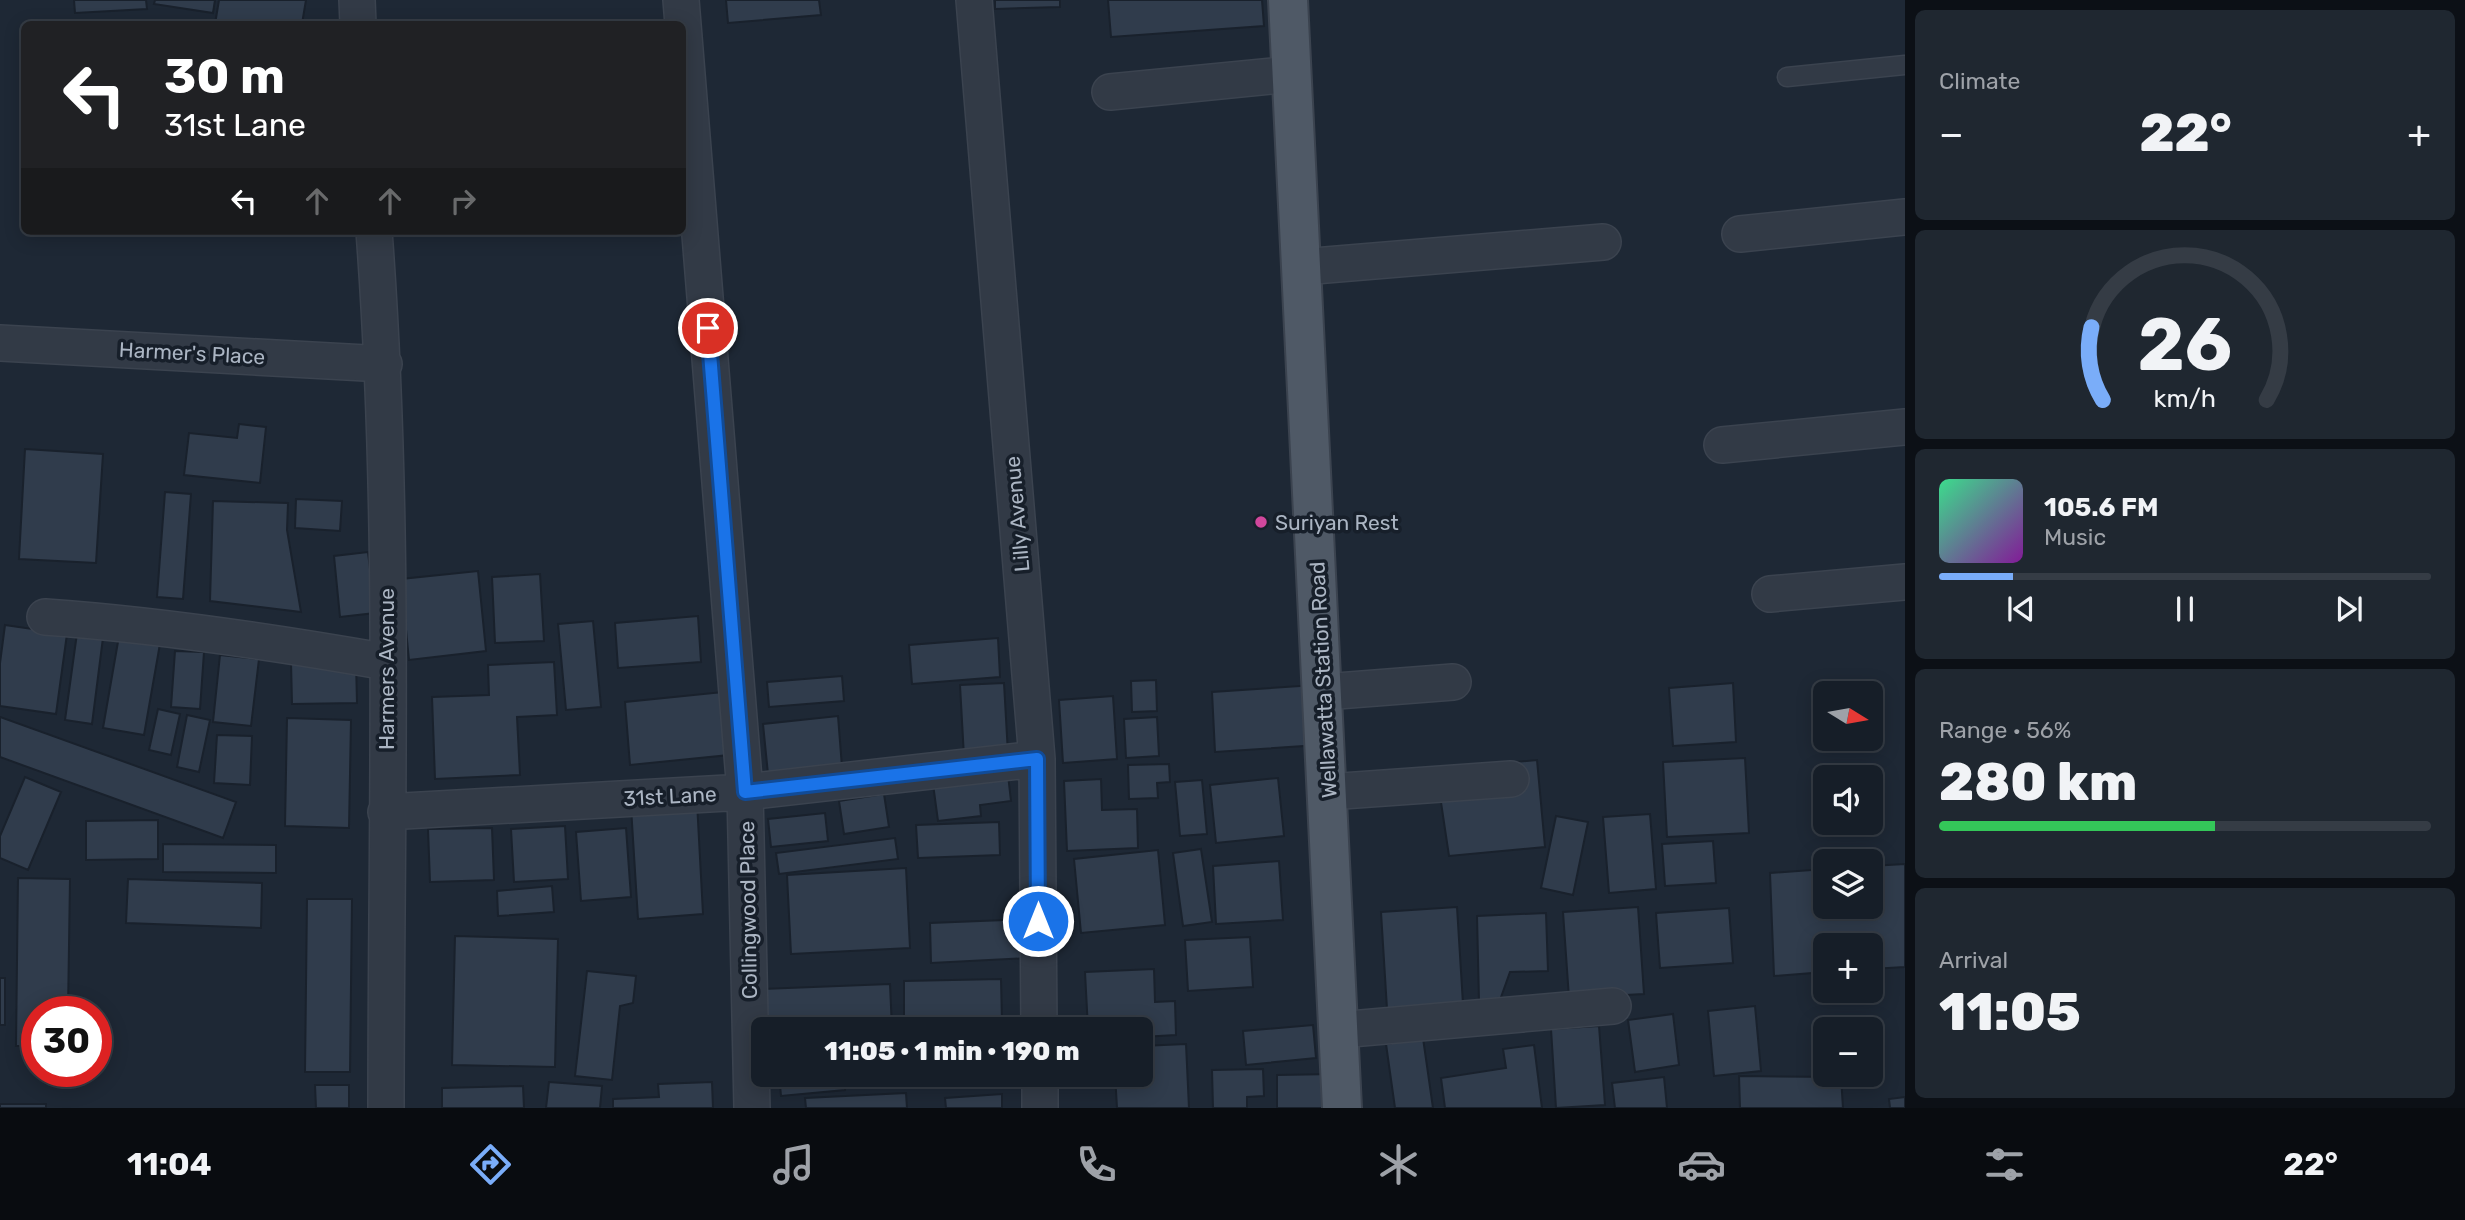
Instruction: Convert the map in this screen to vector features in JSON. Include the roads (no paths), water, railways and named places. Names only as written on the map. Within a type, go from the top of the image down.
[{"type":"main road","name":"Wellawatta Station Road","points":[[1288,0],[1324,692],[1342,1108]]},
{"type":"street","points":[[357,0],[358,21]]},
{"type":"street","name":"Collingwood Place","points":[[681,0],[683,21]]},
{"type":"street","name":"Lilly Avenue","points":[[974,0],[1037,759],[1039,1017]]},
{"type":"street","name":"Collingwood Place","points":[[686,62],[745,792],[752,1108]]},
{"type":"street","points":[[1110,92],[1292,74]]},
{"type":"street","points":[[1740,234],[1905,217]]},
{"type":"street","name":"Harmers Avenue","points":[[374,235],[384,364],[387,662],[386,1108]]},
{"type":"street","points":[[1302,267],[1603,242]]},
{"type":"street","name":"Harmer's Place","points":[[0,343],[384,364]]},
{"type":"street","points":[[1722,445],[1905,428]]},
{"type":"street","points":[[1770,594],[1905,582]]},
{"type":"street","points":[[45,617],[141,624],[238,636],[387,662]]},
{"type":"street","points":[[1324,692],[1453,682]]},
{"type":"street","name":"31st Lane","points":[[386,812],[745,792],[1037,759]]},
{"type":"street","points":[[1328,792],[1511,779]]},
{"type":"street","points":[[1339,1030],[1613,1006]]},
{"type":"street","points":[[1040,1087],[1040,1108]]},
{"type":"lane","points":[[1787,76],[1905,65]]},
{"type":"place","name":"Suriyan Rest","points":[[1261,522]]}]
